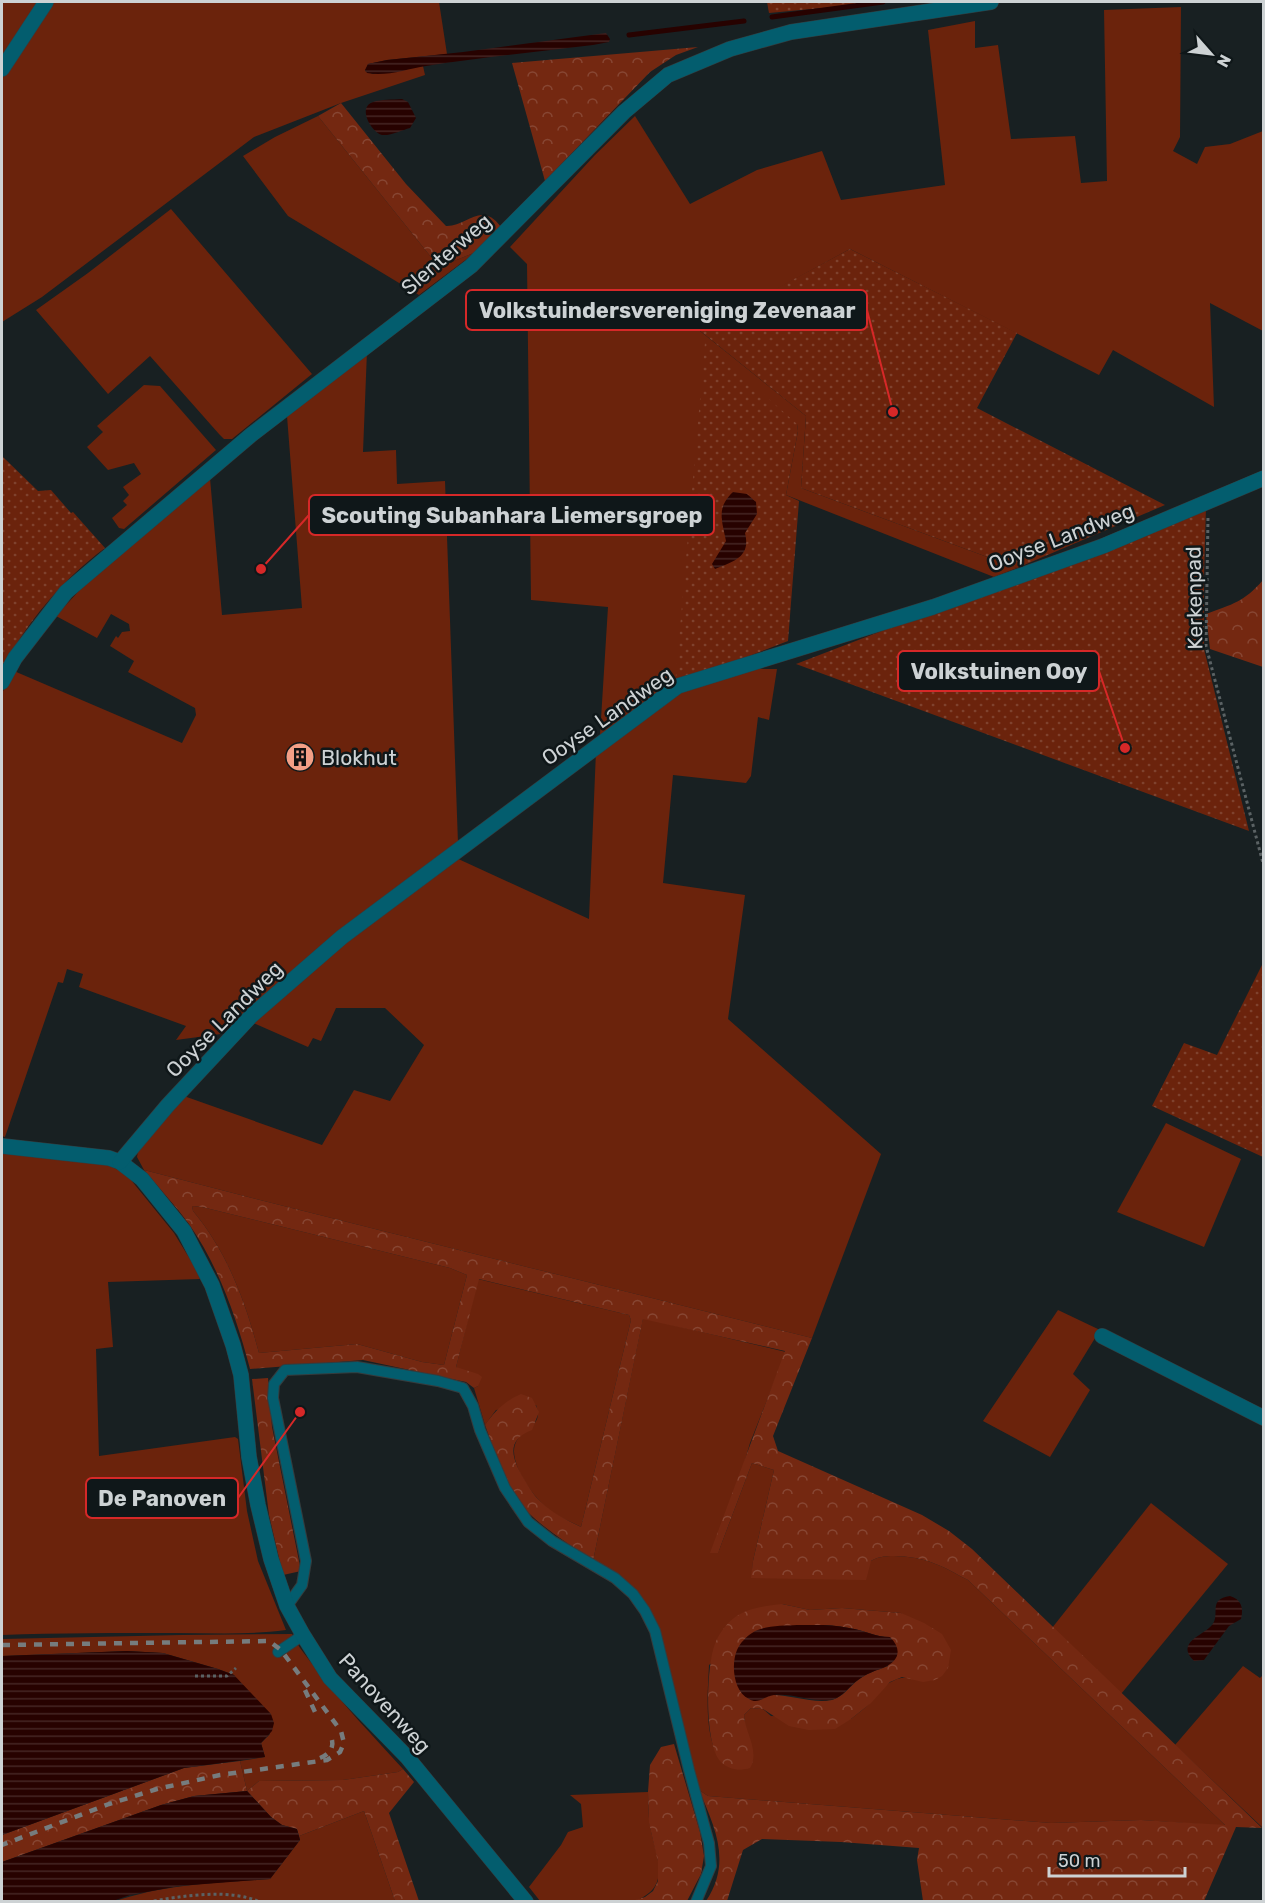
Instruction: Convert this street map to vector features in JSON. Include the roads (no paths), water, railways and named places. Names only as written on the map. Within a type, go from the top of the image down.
[{"type":"street","points":[[2,69],[46,2]]},
{"type":"street","name":"Slenterweg","points":[[2,682],[15,658],[66,592],[236,448],[471,266],[624,112],[668,75],[730,49],[791,32],[991,2]]},
{"type":"street","name":"Ooyse Landweg","points":[[120,1162],[168,1105],[250,1016],[342,937],[678,686],[933,607],[1103,546],[1263,478]]},
{"type":"street","name":"Panovenweg","points":[[2,1146],[109,1158],[120,1162],[142,1179],[183,1231],[212,1285],[233,1345],[241,1375],[249,1457],[258,1505],[271,1559],[287,1606],[330,1678],[407,1757],[526,1902]]},
{"type":"street","points":[[1102,1336],[1263,1418]]},
{"type":"lane","points":[[287,1606],[302,1585],[306,1561],[273,1398],[274,1384],[285,1370],[357,1367],[438,1381],[463,1388],[473,1406],[480,1430],[505,1488],[528,1522],[552,1541],[615,1578],[633,1594],[655,1630],[688,1770],[709,1843],[711,1866],[696,1902]]},
{"type":"lane","points":[[278,1652],[303,1635]]},
{"type":"waterway","points":[[772,17],[883,2]]},
{"type":"waterway","points":[[629,35],[744,21]]},
{"type":"railway","points":[[2,1645],[269,1641],[281,1650],[341,1731],[344,1743],[340,1752],[327,1760],[220,1775],[157,1789],[109,1804],[2,1845]]},
{"type":"railway","points":[[305,1690],[315,1712]]},
{"type":"railway","points":[[320,1758],[330,1751],[332,1740]]},
{"type":"place","name":"Volkstuindersvereniging Zevenaar","points":[[893,412]]},
{"type":"place","name":"Scouting Subanhara Liemersgroep","points":[[261,569]]},
{"type":"place","name":"Volkstuinen Ooy","points":[[1125,748]]},
{"type":"place","name":"Blokhut","points":[[300,757]]},
{"type":"place","name":"De Panoven","points":[[300,1412]]}]
